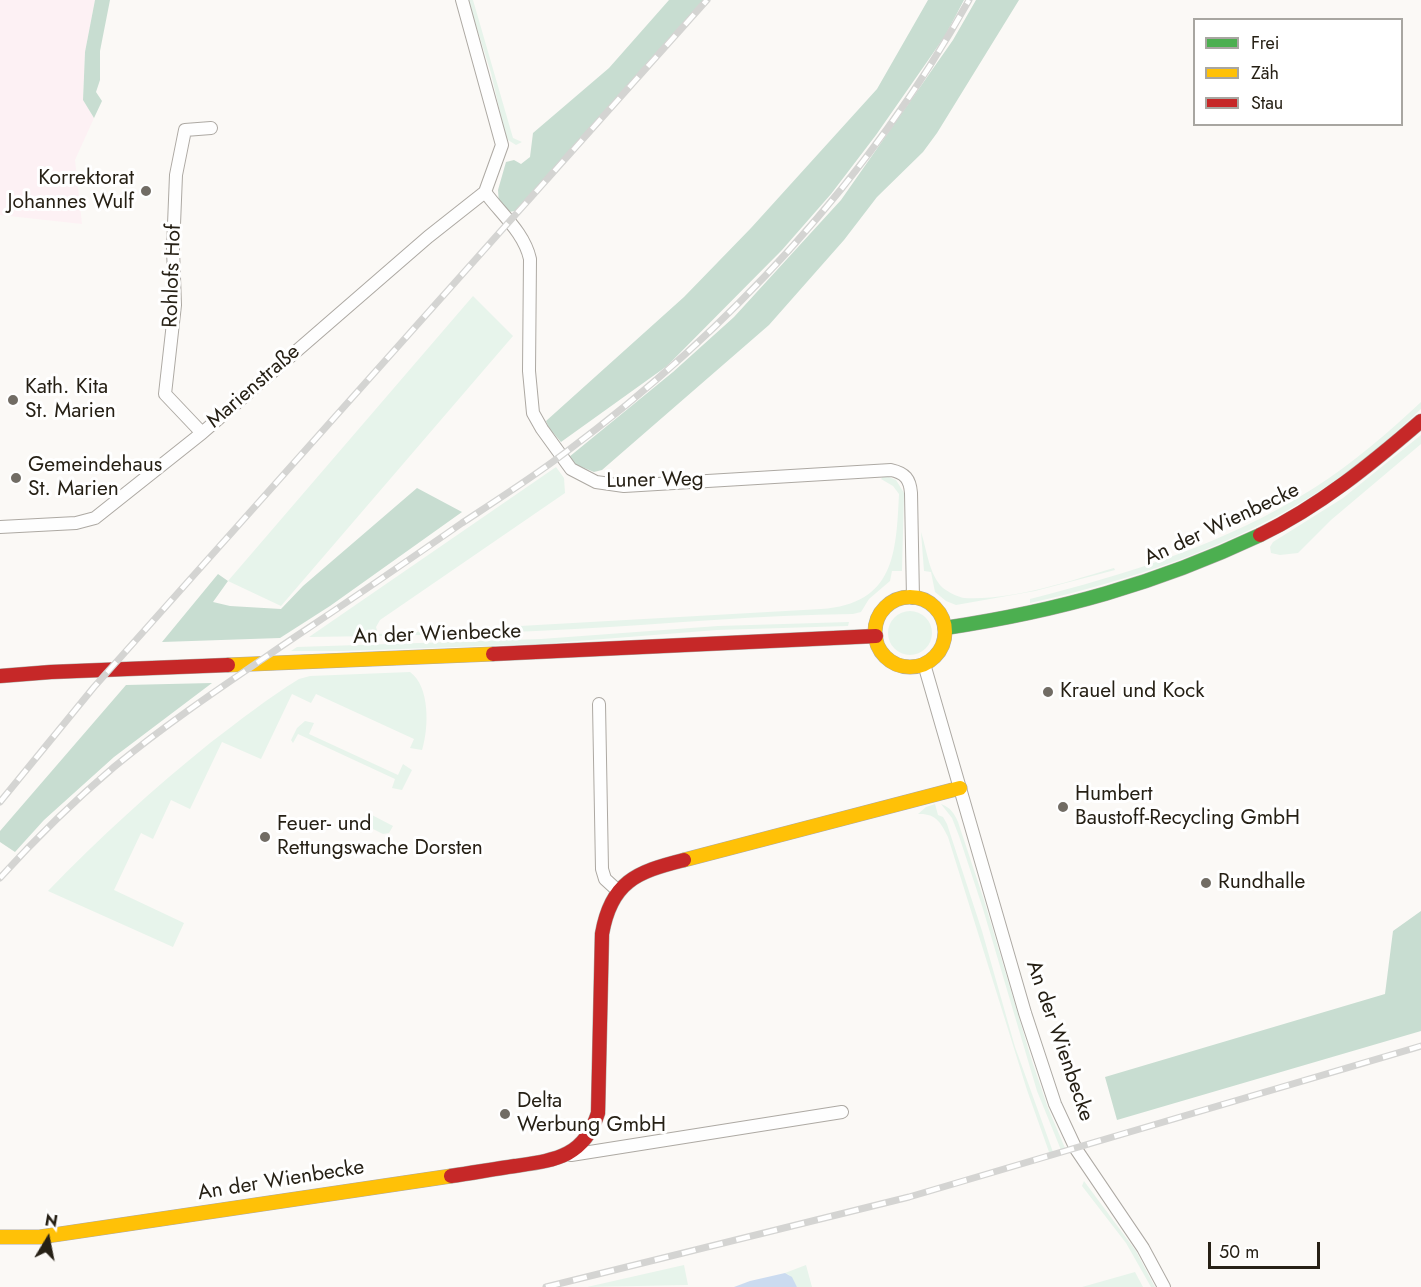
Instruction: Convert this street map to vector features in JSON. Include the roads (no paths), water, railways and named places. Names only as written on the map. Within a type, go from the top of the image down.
[{"type":"street","points":[[462,0],[502,145],[485,192]]},
{"type":"street","name":"Rohlofs Hof","points":[[202,433],[165,394],[175,304],[173,249],[176,175],[185,130],[212,128]]},
{"type":"street","name":"Marienstraße","points":[[0,527],[76,523],[95,518],[202,433],[428,237],[485,192]]},
{"type":"street","name":"Luner Weg","points":[[485,192],[516,230],[528,250],[530,269],[529,371],[534,413],[542,429],[571,469],[596,482],[624,486],[891,470],[903,473],[908,478],[911,493],[913,598]]},
{"type":"street","name":"An der Wienbecke","points":[[945,628],[1043,612],[1092,601],[1158,580],[1198,564],[1275,527],[1316,503],[1372,462],[1421,421]]},
{"type":"street","points":[[901,599],[922,600],[938,611],[945,628],[940,650],[924,664],[913,667],[892,662],[878,646],[876,636],[881,613],[890,604],[901,599]]},
{"type":"street","name":"An der Wienbecke","points":[[0,676],[876,636]]},
{"type":"street","name":"An der Wienbecke","points":[[924,664],[1028,1023],[1054,1104],[1076,1149],[1143,1248],[1164,1287]]},
{"type":"street","points":[[599,704],[602,869],[605,879],[617,890],[640,873],[679,861],[960,788]]},
{"type":"street","name":"An der Wienbecke","points":[[0,1237],[40,1237],[550,1161],[578,1149],[587,1139],[598,1113],[603,928],[607,909],[617,890]]},
{"type":"street","name":"An der Wienbecke","points":[[567,1155],[842,1112]]},
{"type":"water","points":[[785,1273],[792,1277],[797,1287],[734,1287],[750,1281]]},
{"type":"railway","points":[[0,802],[94,687],[707,0]]},
{"type":"railway","points":[[0,878],[84,793],[157,733],[528,479],[626,405],[684,355],[739,303],[792,247],[841,189],[887,129],[930,66],[969,0]]},
{"type":"railway","points":[[546,1287],[909,1197],[1421,1046]]},
{"type":"place","name":"Korrektorat Johannes Wulf","points":[[146,191]]},
{"type":"place","name":"Kath. Kita St. Marien","points":[[13,400]]},
{"type":"place","name":"Gemeindehaus St. Marien","points":[[16,478]]},
{"type":"place","name":"Krauel und Kock","points":[[1048,692]]},
{"type":"place","name":"Humbert Baustoff-Recycling GmbH","points":[[1063,807]]},
{"type":"place","name":"Feuer- und Rettungswache Dorsten","points":[[265,837]]},
{"type":"place","name":"Rundhalle","points":[[1206,883]]},
{"type":"place","name":"Delta Werbung GmbH","points":[[505,1114]]}]
